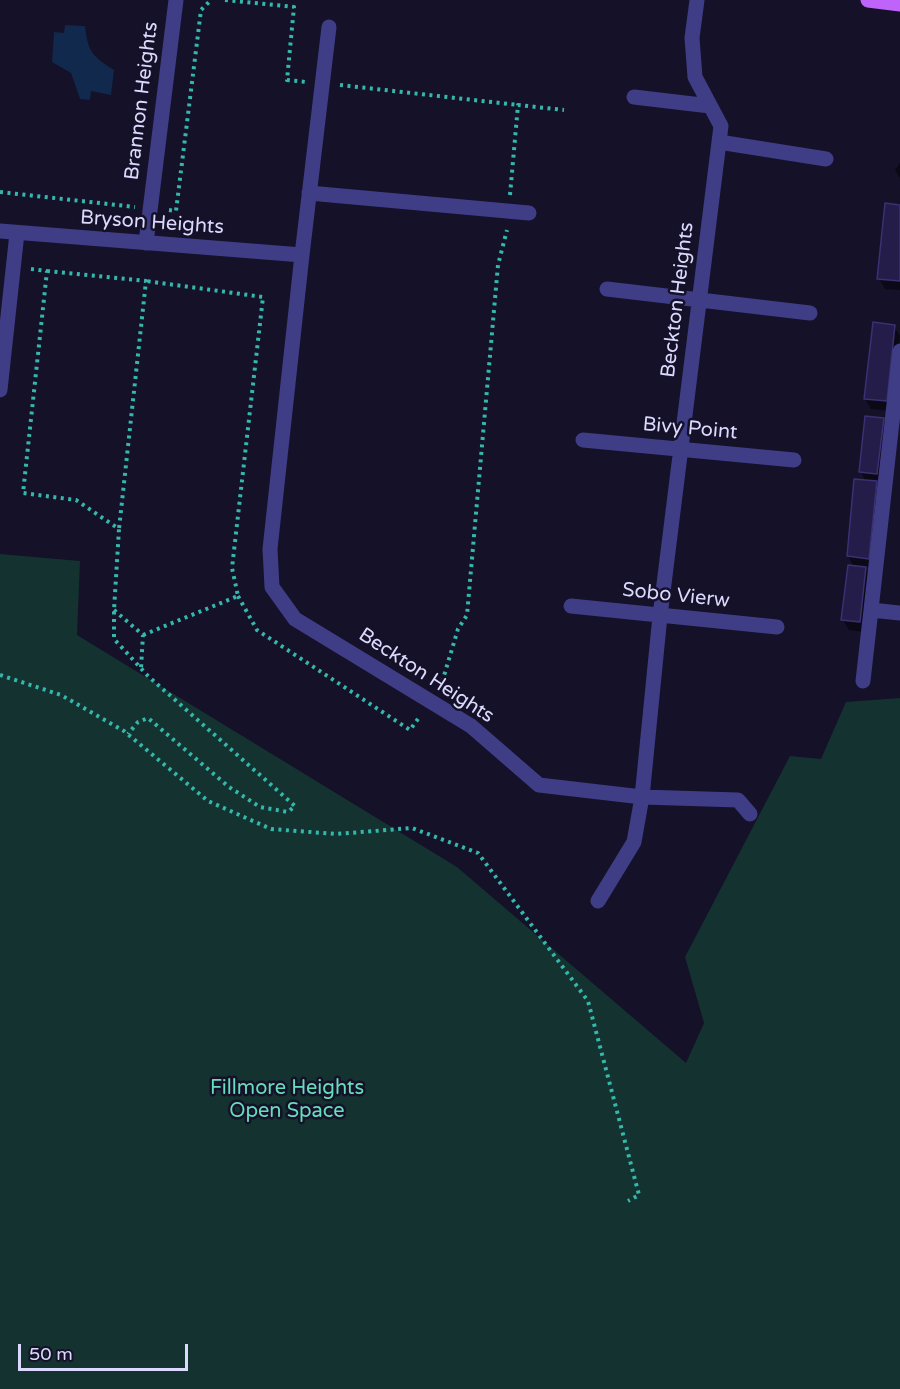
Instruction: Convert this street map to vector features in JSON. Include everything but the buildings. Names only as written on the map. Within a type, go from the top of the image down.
[{"type":"main road","points":[[868,0],[900,4]]},
{"type":"lane","name":"Brannon Heights","points":[[146,243],[176,0]]},
{"type":"lane","name":"Beckton Heights","points":[[329,27],[270,549],[272,587],[295,619],[471,726],[539,785],[642,797],[660,616],[721,126],[695,77],[692,38],[697,0]]},
{"type":"lane","points":[[634,97],[710,106]]},
{"type":"lane","points":[[719,141],[826,159]]},
{"type":"lane","points":[[309,193],[529,213]]},
{"type":"lane","name":"Bryson Heights","points":[[0,231],[302,255]]},
{"type":"lane","points":[[0,390],[17,233]]},
{"type":"lane","points":[[607,289],[810,313]]},
{"type":"lane","points":[[862,681],[900,351]]},
{"type":"lane","name":"Bivy Point","points":[[583,440],[794,460]]},
{"type":"lane","name":"Sobo Vierw","points":[[571,606],[777,627]]},
{"type":"lane","points":[[871,610],[900,613]]},
{"type":"lane","points":[[598,901],[634,842],[642,797],[738,800],[750,814]]},
{"type":"path","points":[[225,0],[294,7],[287,80],[564,110]]},
{"type":"path","points":[[13,267],[146,281],[263,297],[232,568],[238,596],[257,630],[410,730],[443,686],[458,629],[467,615],[498,265],[507,230],[518,105]]},
{"type":"path","points":[[47,271],[23,493],[76,500],[119,529]]},
{"type":"path","points":[[128,734],[138,722],[148,718],[229,787],[260,807],[288,812],[295,806],[141,669],[114,639],[119,529],[146,281]]},
{"type":"path","points":[[143,635],[238,596]]},
{"type":"path","points":[[114,610],[143,635]]},
{"type":"path","points":[[141,669],[143,635]]},
{"type":"path","points":[[0,675],[61,695],[128,734],[208,801],[270,829],[336,834],[412,828],[478,853],[588,1001],[639,1195],[628,1201]]},
{"type":"green space","name":"Fillmore Heights Open Space","points":[[0,554],[80,561],[77,635],[457,867],[686,1063],[704,1023],[685,957],[790,756],[821,759],[846,702],[900,698],[900,1389],[0,1389]]},
{"type":"water","points":[[65,25],[85,26],[92,52],[114,70],[111,95],[91,91],[90,100],[80,99],[71,73],[52,62],[54,32],[64,33]]}]
